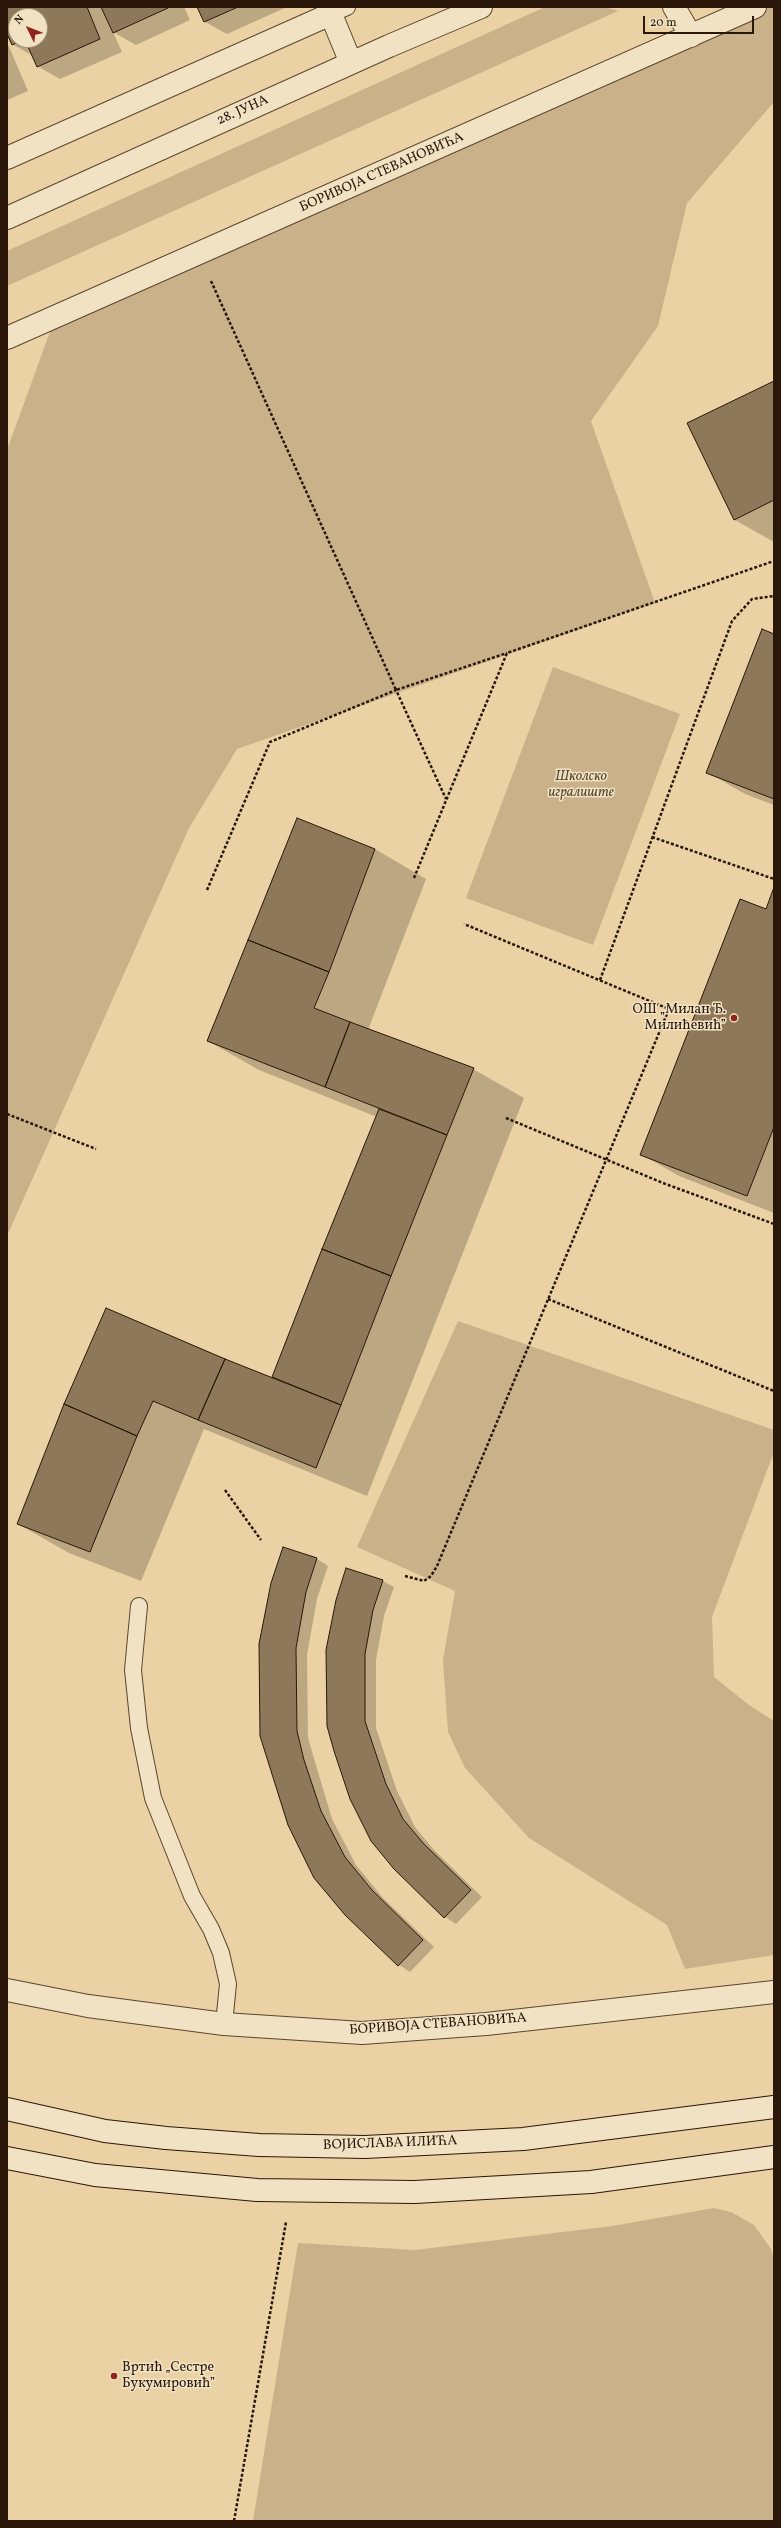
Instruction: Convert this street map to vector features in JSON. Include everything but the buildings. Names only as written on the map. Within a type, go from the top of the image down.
[{"type":"street","name":"28. ЈУНА","points":[[7,218],[351,63],[481,7]]},
{"type":"street","points":[[674,7],[691,36]]},
{"type":"street","name":"БОРИВОЈА СТЕВАНОВИЋА","points":[[7,338],[199,255],[756,7]]},
{"type":"street","points":[[7,158],[335,9],[351,63]]},
{"type":"street","name":"БОРИВОЈА СТЕВАНОВИЋА","points":[[7,1990],[88,2006],[224,2024],[362,2033],[486,2024],[774,1992]]},
{"type":"street","name":"ВОЈИСЛАВА ИЛИЋА","points":[[7,2110],[105,2131],[166,2138],[259,2145],[365,2147],[523,2139],[774,2107]]},
{"type":"street","points":[[7,2158],[95,2175],[249,2190],[415,2192],[591,2182],[774,2157]]},
{"type":"lane","points":[[138,1606],[133,1670],[139,1728],[153,1798],[192,1896],[211,1929],[221,1953],[228,1984],[224,2024]]},
{"type":"path","points":[[199,255],[447,800]]},
{"type":"path","points":[[207,890],[270,742],[396,690],[774,561]]},
{"type":"path","points":[[600,980],[732,621],[752,599],[774,596]]},
{"type":"path","points":[[414,878],[507,653]]},
{"type":"path","points":[[652,838],[774,879]]},
{"type":"path","points":[[405,1576],[424,1581],[431,1576],[437,1566],[669,1009],[464,924]]},
{"type":"path","points":[[7,1114],[96,1149]]},
{"type":"path","points":[[506,1118],[606,1160],[774,1224]]},
{"type":"path","points":[[548,1299],[774,1391]]},
{"type":"path","points":[[225,1490],[261,1540]]},
{"type":"path","points":[[234,2521],[287,2217]]},
{"type":"green space","points":[[545,7],[604,7],[618,11],[7,286],[7,251]]},
{"type":"green space","points":[[755,7],[774,7],[774,102],[687,203],[658,326],[591,421],[655,603],[237,749],[189,828],[7,1236],[7,450],[55,318]]},
{"type":"green space","name":"Школско игралиште","points":[[553,667],[680,714],[593,945],[466,898]]},
{"type":"green space","points":[[458,1321],[774,1430],[774,1452],[712,1617],[714,1677],[749,1705],[774,1721],[774,1955],[685,1969],[667,1925],[529,1838],[465,1768],[448,1732],[443,1660],[455,1591],[357,1547]]},
{"type":"green space","points":[[714,2208],[731,2212],[754,2225],[771,2249],[774,2261],[774,2521],[253,2521],[298,2243],[415,2250],[612,2226]]},
{"type":"place","name":"ОШ „Милан Ђ. Милићевић”","points":[[734,1018]]},
{"type":"place","name":"Вртић „Сестре Букумировић”","points":[[114,2376]]}]
